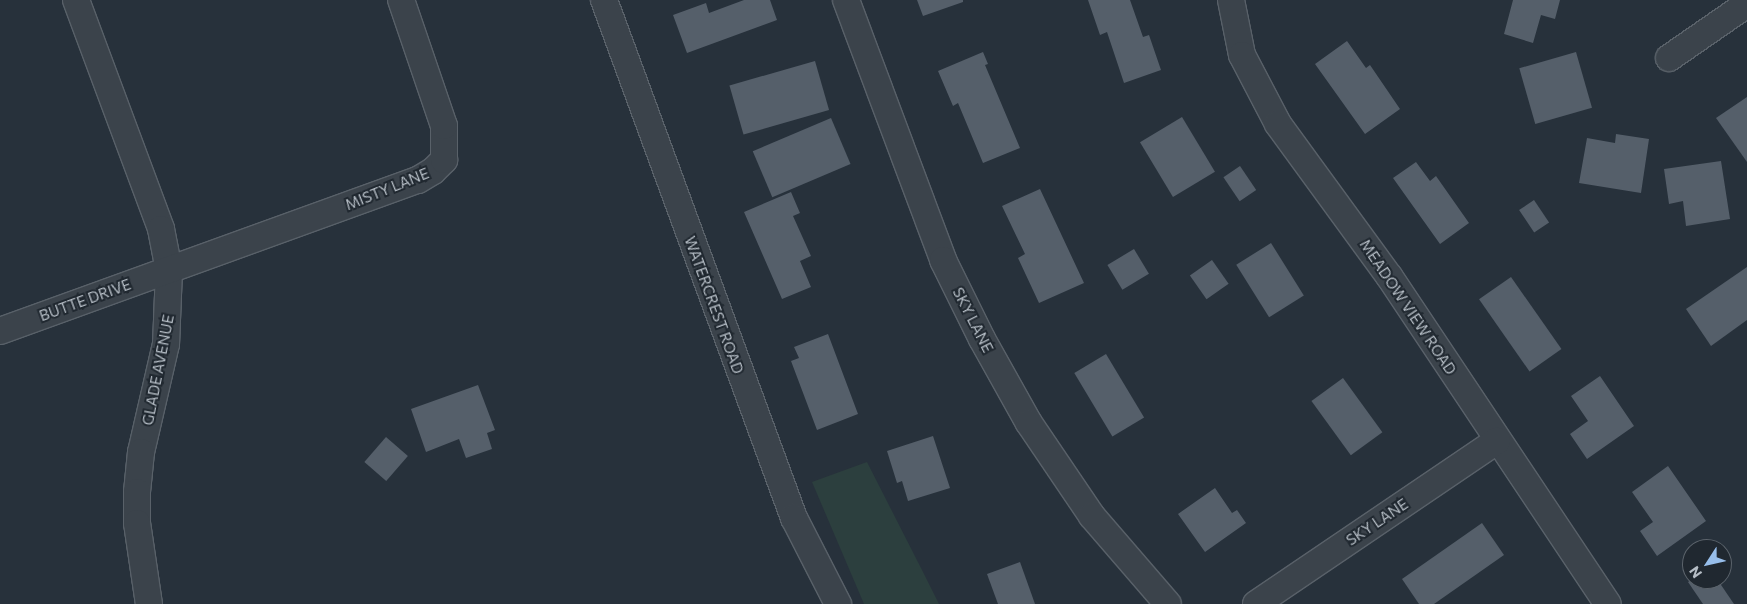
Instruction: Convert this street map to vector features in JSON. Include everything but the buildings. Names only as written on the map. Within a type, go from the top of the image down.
[{"type":"street","name":"GLADE AVENUE","points":[[76,0],[162,229],[170,270],[166,344],[141,452],[137,492],[138,540],[148,604]]},
{"type":"street","name":"MISTY LANE","points":[[170,270],[418,180],[433,171],[444,160],[444,126],[401,0]]},
{"type":"street","name":"WATERCREST ROAD","points":[[604,0],[790,509],[838,604]]},
{"type":"street","name":"SKY LANE","points":[[846,0],[943,260],[982,339],[1029,423],[1092,516],[1168,604]]},
{"type":"street","name":"MEADOW VIEW ROAD","points":[[1231,0],[1242,55],[1278,124],[1389,276],[1608,604]]},
{"type":"street","points":[[1669,58],[1747,4]]},
{"type":"street","name":"BUTTE DRIVE","points":[[0,331],[170,270]]},
{"type":"street","name":"SKY LANE","points":[[1256,604],[1498,441]]},
{"type":"green space","points":[[867,462],[939,604],[864,604],[812,482]]}]
